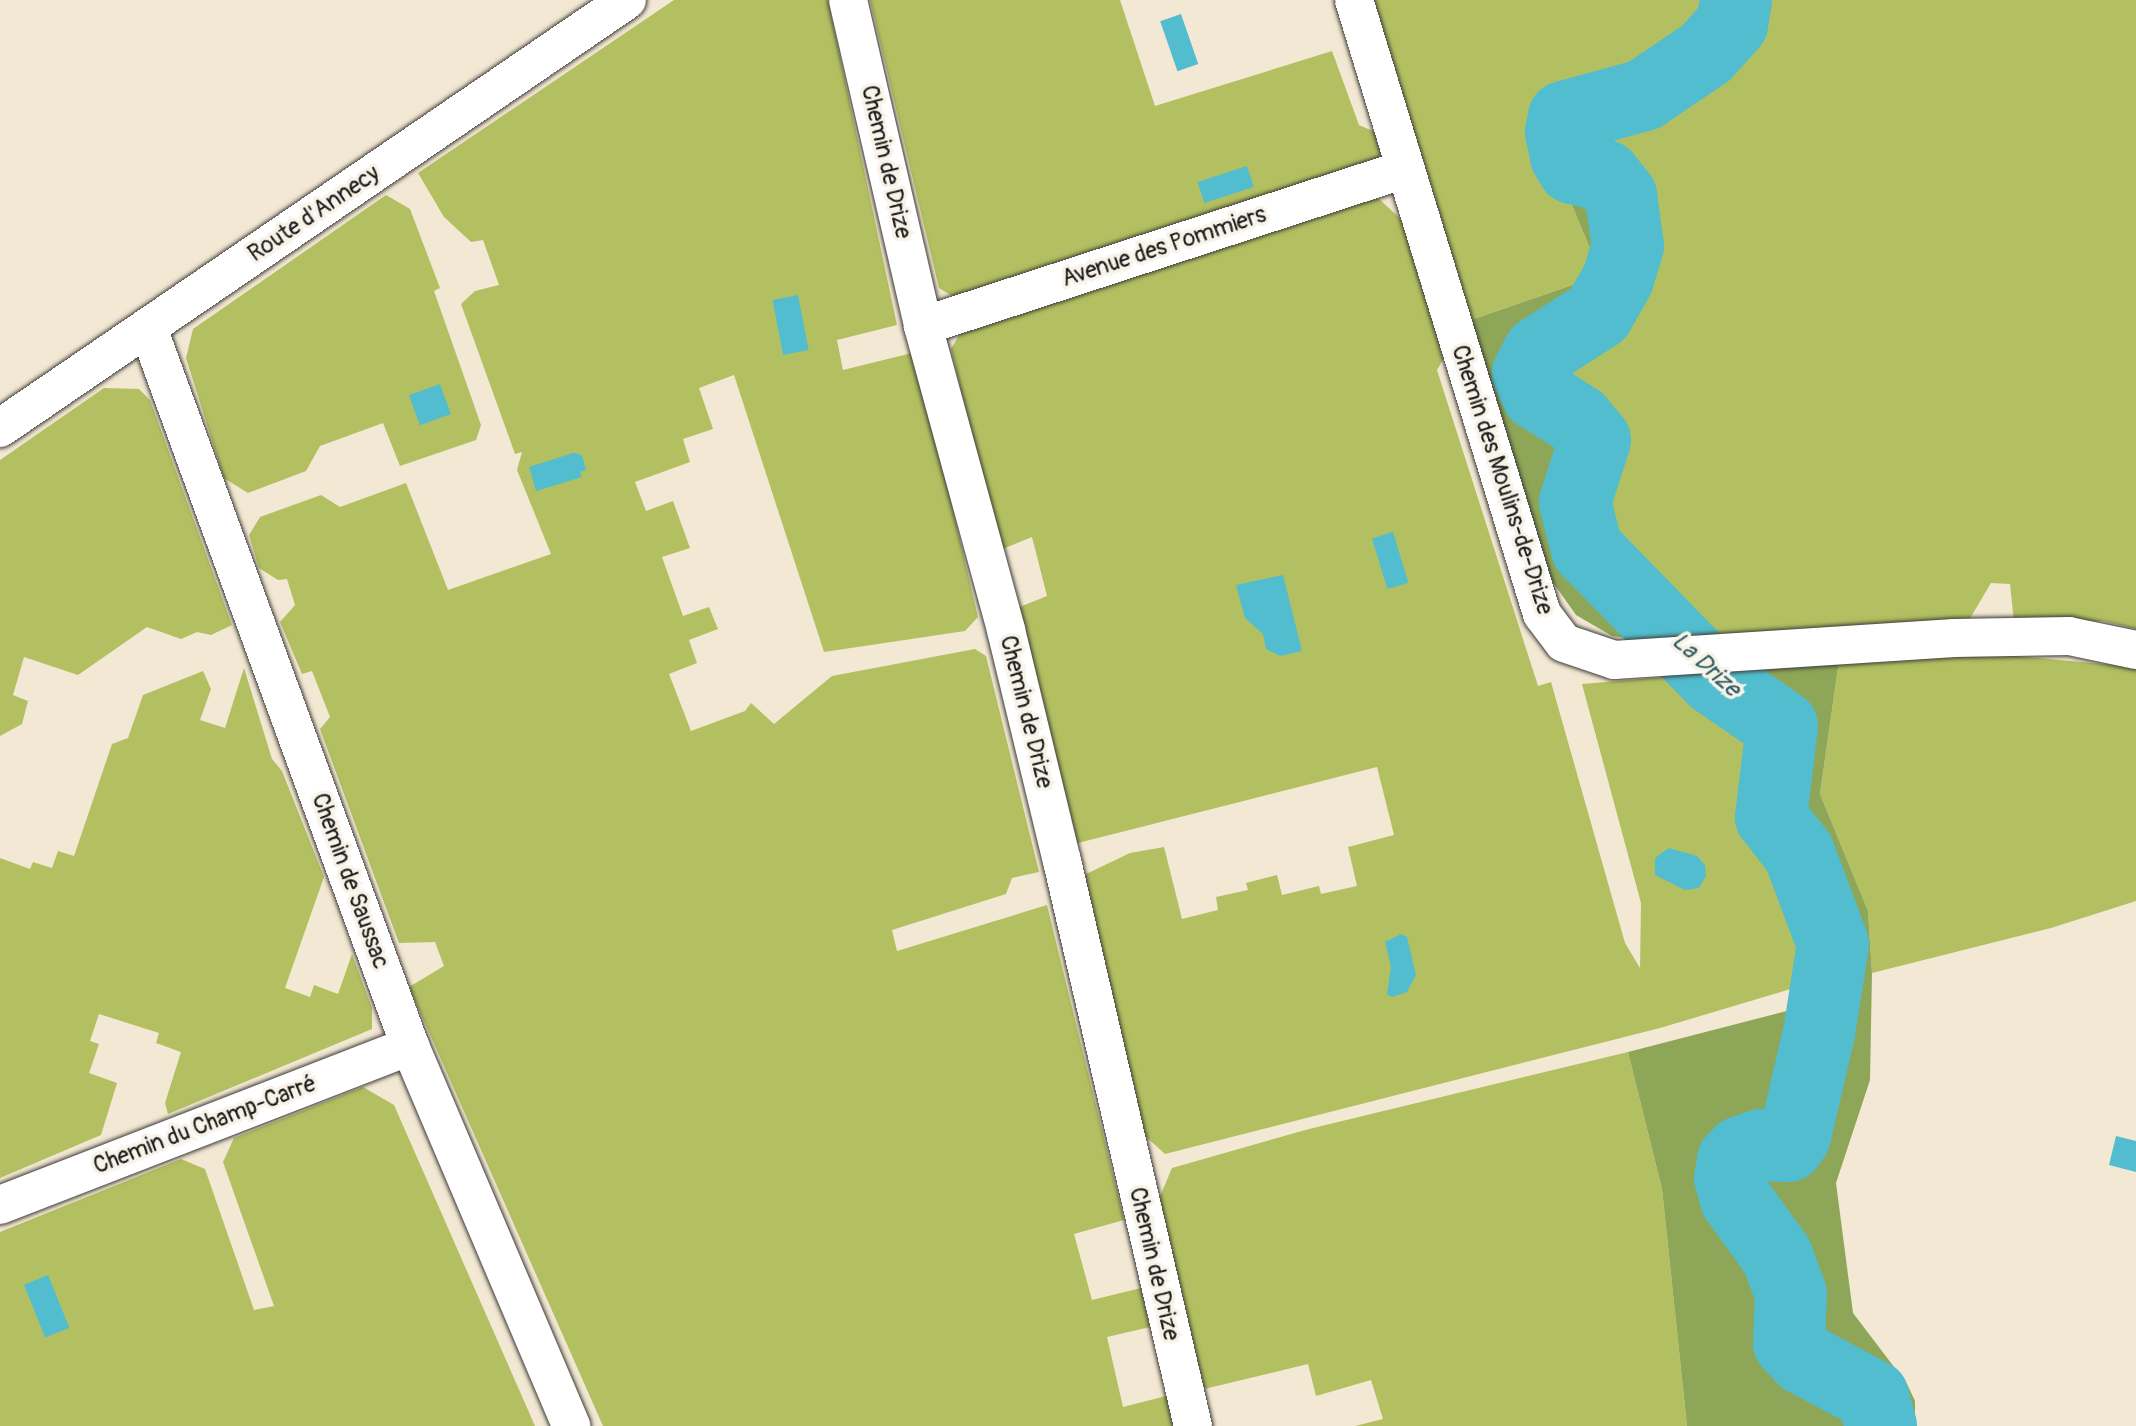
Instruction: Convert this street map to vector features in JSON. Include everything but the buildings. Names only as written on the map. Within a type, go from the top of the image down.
[{"type":"street","name":"Route d'Annecy","points":[[0,428],[627,0]]},
{"type":"street","name":"Chemin de Drize","points":[[848,0],[923,326],[1013,657],[1193,1426]]},
{"type":"street","name":"Chemin des Moulins-de-Drize","points":[[1354,0],[1546,622],[1564,643],[1589,654],[1660,660],[1798,648],[2069,636],[2136,650]]},
{"type":"street","name":"Avenue des Pommiers","points":[[923,326],[1405,169]]},
{"type":"street","name":"Chemin de Saussac","points":[[148,328],[410,1046],[572,1426]]},
{"type":"street","name":"Chemin du Champ-Carré","points":[[0,1205],[410,1046]]},
{"type":"green space","points":[[674,0],[828,0],[897,325],[837,340],[843,370],[916,352],[978,617],[965,631],[824,652],[734,375],[699,388],[713,429],[683,439],[690,462],[635,482],[646,511],[673,501],[690,548],[662,557],[683,616],[709,607],[718,629],[689,640],[697,663],[669,674],[691,731],[745,711],[751,703],[774,724],[832,676],[975,649],[986,656],[1039,872],[1012,878],[1006,894],[892,930],[897,951],[1047,905],[1124,1220],[1074,1234],[1092,1300],[1141,1288],[1150,1327],[1107,1337],[1123,1407],[1166,1396],[1174,1426],[603,1426],[409,987],[444,966],[435,942],[399,943],[320,729],[330,717],[312,671],[302,674],[280,622],[295,605],[287,579],[278,580],[259,568],[249,535],[260,517],[321,495],[340,507],[406,483],[448,590],[551,554],[517,470],[522,452],[515,454],[461,304],[475,291],[499,285],[483,240],[471,242],[444,217],[418,173]]},
{"type":"green space","points":[[870,0],[1120,0],[1155,106],[1332,51],[1359,125],[1375,132],[1382,151],[1373,167],[957,299],[939,288]]},
{"type":"green space","points":[[1366,0],[1720,0],[1690,39],[1658,63],[1543,110],[1557,169],[1601,275],[1468,321]]},
{"type":"green space","points":[[1720,0],[1746,0],[1746,38],[1702,77],[1597,121],[1607,149],[1625,158],[1649,194],[1634,290],[1592,339],[1556,368],[1558,380],[1592,404],[1609,446],[1594,500],[1599,538],[1704,637],[1649,641],[1612,636],[1576,615],[1547,574],[1468,321],[1601,275],[1557,169],[1543,110],[1658,63],[1690,39]]},
{"type":"green space","points":[[1746,0],[2136,0],[2136,629],[2103,621],[2014,622],[2010,584],[1991,583],[1969,620],[1704,637],[1599,538],[1594,500],[1609,446],[1592,404],[1558,380],[1556,368],[1592,339],[1634,290],[1649,194],[1625,158],[1607,149],[1597,121],[1702,77],[1746,38]]},
{"type":"green space","points":[[386,195],[410,209],[440,288],[434,291],[481,425],[476,440],[400,466],[383,423],[320,446],[306,471],[248,493],[224,478],[186,358],[193,329]]},
{"type":"green space","points":[[1378,198],[1405,223],[1445,356],[1437,370],[1538,686],[1551,682],[1625,943],[1640,968],[1641,903],[1582,684],[1678,676],[1764,735],[1750,825],[1811,983],[1660,1028],[1165,1154],[1143,1134],[1084,875],[1130,853],[1164,847],[1182,919],[1218,910],[1216,897],[1248,890],[1246,883],[1277,875],[1282,895],[1319,886],[1321,894],[1357,886],[1348,847],[1394,835],[1377,767],[1074,844],[1017,608],[1047,596],[1032,537],[1000,550],[951,349],[964,327]]},
{"type":"green space","points":[[104,388],[139,389],[150,400],[232,625],[211,635],[197,632],[181,639],[147,627],[78,675],[24,657],[13,695],[28,701],[22,724],[0,736],[0,460]]},
{"type":"green space","points":[[1951,650],[2136,667],[2136,901],[2051,928],[1872,973],[1868,911],[1820,794],[1839,661]]},
{"type":"green space","points":[[1839,661],[1820,794],[1868,911],[1872,973],[1870,1080],[1836,1183],[1853,1313],[1907,1384],[1915,1401],[1915,1426],[1687,1426],[1662,1189],[1628,1052],[1810,1005],[1811,983],[1750,825],[1764,735],[1678,676]]},
{"type":"green space","points":[[244,668],[272,759],[282,771],[324,877],[285,988],[310,997],[314,985],[338,994],[352,954],[372,1008],[372,1029],[168,1114],[165,1103],[181,1052],[156,1043],[159,1033],[99,1014],[90,1041],[99,1044],[89,1073],[117,1083],[101,1135],[0,1178],[0,858],[30,869],[33,862],[52,868],[58,851],[74,856],[112,744],[128,738],[143,695],[203,671],[211,689],[200,720],[225,728]]},
{"type":"green space","points":[[1628,1052],[1662,1189],[1687,1426],[1355,1426],[1383,1419],[1371,1380],[1316,1396],[1308,1364],[1204,1389],[1159,1199],[1172,1168],[1309,1129]]},
{"type":"green space","points":[[363,1087],[394,1105],[535,1426],[0,1426],[0,1232],[181,1159],[205,1169],[254,1310],[274,1306],[223,1162],[234,1138]]},
{"type":"water","points":[[1181,14],[1198,64],[1177,71],[1160,21]]},
{"type":"water","points":[[1247,166],[1254,187],[1204,203],[1198,182]]},
{"type":"water","points":[[798,295],[809,350],[783,355],[772,300]]},
{"type":"water","points":[[440,384],[451,414],[420,425],[409,395]]},
{"type":"water","points":[[573,453],[582,455],[586,470],[580,472],[582,477],[536,491],[529,467]]},
{"type":"water","points":[[1393,532],[1408,583],[1387,589],[1372,538]]},
{"type":"water","points":[[1283,575],[1302,651],[1280,656],[1266,649],[1263,634],[1245,618],[1236,585]]},
{"type":"water","points":[[1669,848],[1697,856],[1705,865],[1706,876],[1699,888],[1685,890],[1655,875],[1655,858]]},
{"type":"water","points":[[1401,934],[1407,937],[1416,975],[1407,992],[1392,997],[1387,994],[1391,966],[1385,942]]},
{"type":"water","points":[[2116,1136],[2136,1141],[2136,1172],[2109,1165]]},
{"type":"water","points":[[48,1275],[69,1328],[45,1338],[24,1285]]},
{"type":"waterway","name":"La Drize","points":[[1736,0],[1732,24],[1706,53],[1644,95],[1564,117],[1561,132],[1566,156],[1573,168],[1605,176],[1621,196],[1628,246],[1618,279],[1598,314],[1539,352],[1528,373],[1537,394],[1578,420],[1595,440],[1575,502],[1587,549],[1715,680],[1782,726],[1771,817],[1799,853],[1833,944],[1819,1033],[1795,1136],[1788,1146],[1761,1145],[1741,1152],[1733,1160],[1730,1178],[1736,1199],[1777,1256],[1791,1294],[1789,1343],[1804,1359],[1873,1396],[1881,1426]]}]
